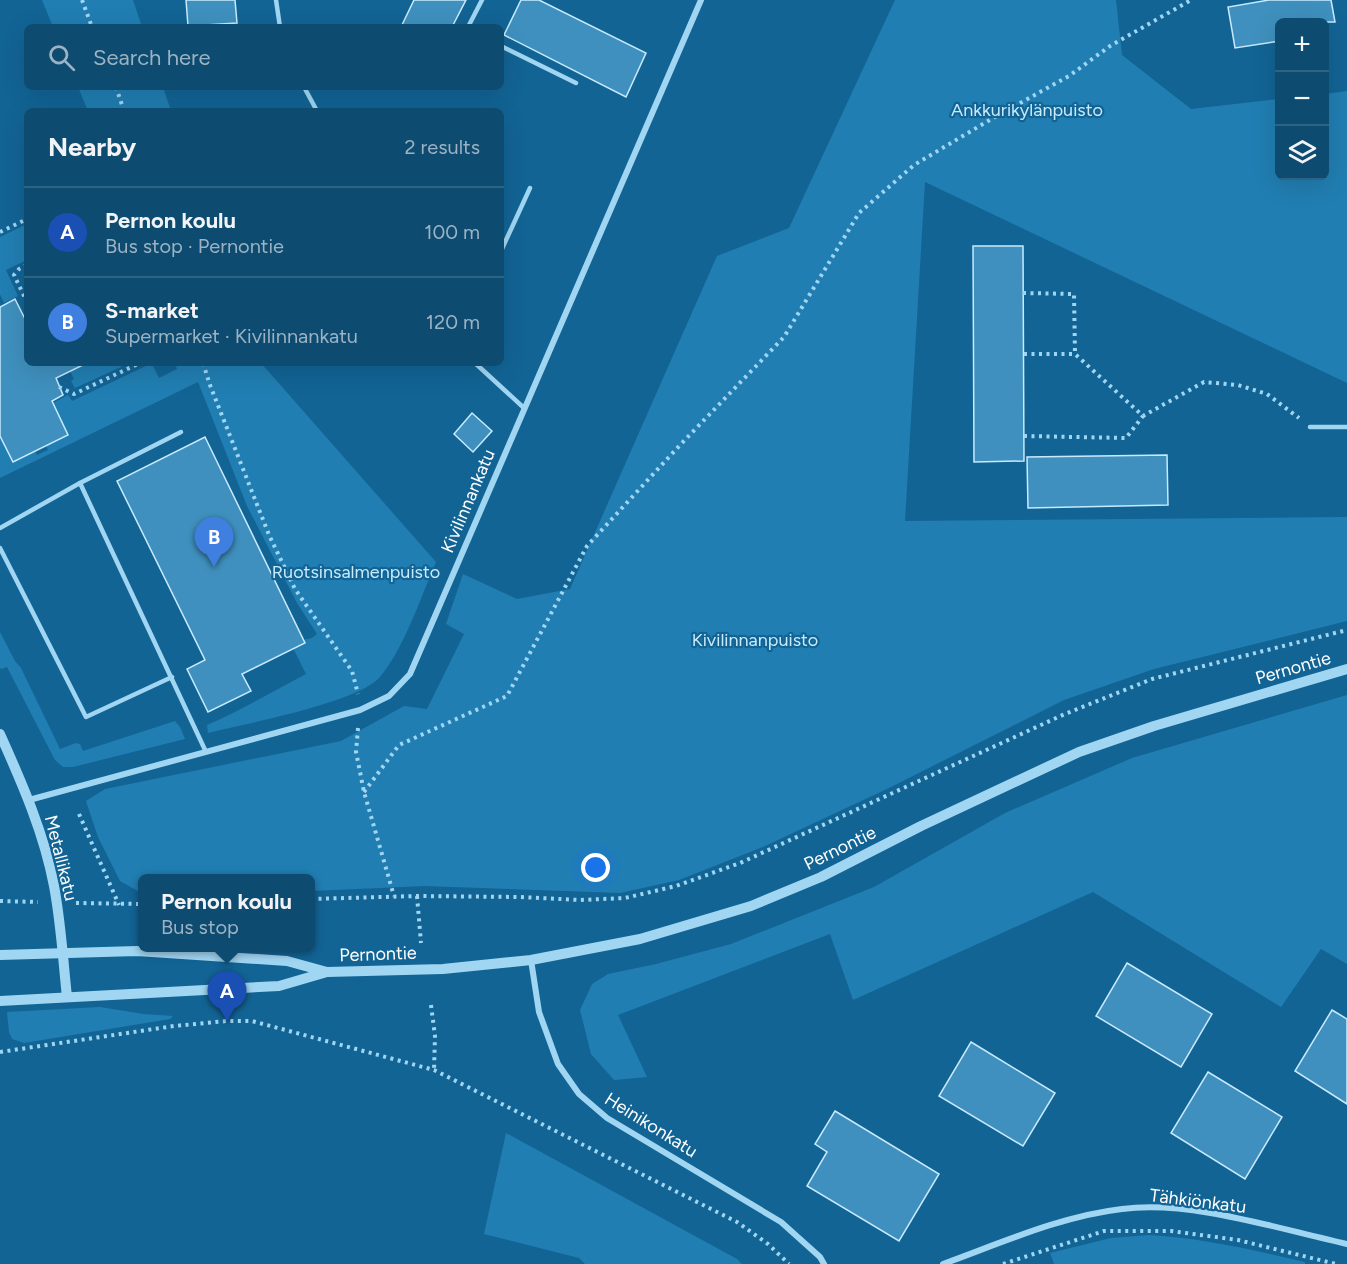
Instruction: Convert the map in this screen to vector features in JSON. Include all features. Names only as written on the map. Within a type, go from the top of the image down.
[{"type":"street","name":"Kivilinnankatu","points":[[29,800],[360,710],[389,696],[410,674],[701,0]]},
{"type":"street","name":"Pernontie","points":[[0,1001],[279,986],[327,972],[443,969],[531,960],[640,939],[751,906],[821,877],[921,826],[1079,752],[1154,726],[1347,669]]},
{"type":"street","name":"Metallikatu","points":[[0,734],[29,800],[54,884],[67,997]]},
{"type":"street","name":"Pernontie","points":[[0,955],[138,951]]},
{"type":"street","name":"Pernontie","points":[[152,952],[287,961],[327,972]]},
{"type":"street","name":"Heinikonkatu","points":[[531,960],[538,1012],[558,1064],[579,1094],[607,1118],[781,1222],[820,1257],[824,1264]]},
{"type":"street","name":"Tähkiönkatu","points":[[943,1264],[1081,1216],[1125,1208],[1168,1208],[1218,1215],[1347,1244]]},
{"type":"lane","points":[[276,0],[280,24]]},
{"type":"lane","points":[[470,24],[482,0]]},
{"type":"lane","points":[[504,47],[576,83]]},
{"type":"lane","points":[[306,90],[315,108]]},
{"type":"lane","points":[[504,245],[530,189]]},
{"type":"lane","points":[[478,366],[524,408]]},
{"type":"lane","points":[[1310,427],[1347,427]]},
{"type":"lane","points":[[0,528],[80,483],[181,432]]},
{"type":"lane","points":[[80,483],[206,752]]},
{"type":"lane","points":[[0,548],[86,717],[172,677]]},
{"type":"path","points":[[82,0],[91,24]]},
{"type":"path","points":[[364,792],[399,745],[507,696],[587,546],[784,337],[859,213],[914,165],[1069,76],[1110,46],[1191,0]]},
{"type":"path","points":[[117,90],[123,108]]},
{"type":"path","points":[[0,232],[24,220]]},
{"type":"path","points":[[24,266],[17,270],[14,275],[24,296]]},
{"type":"path","points":[[1023,293],[1074,294],[1075,354]]},
{"type":"path","points":[[1024,354],[1075,354],[1143,416]]},
{"type":"path","points":[[59,387],[74,393],[126,366]]},
{"type":"path","points":[[204,366],[269,535],[296,589],[351,671],[359,697],[360,710],[356,752],[364,792],[394,896]]},
{"type":"path","points":[[1024,436],[1126,438],[1143,416],[1204,382],[1238,385],[1267,394],[1310,427]]},
{"type":"path","points":[[315,899],[417,896],[591,900],[625,898],[676,886],[740,864],[1065,714],[1152,679],[1347,630]]},
{"type":"path","points":[[79,814],[119,905]]},
{"type":"path","points":[[417,896],[421,943]]},
{"type":"path","points":[[431,1005],[435,1036],[434,1070]]},
{"type":"path","points":[[0,1052],[174,1026],[227,1021],[252,1022],[434,1070],[737,1222],[768,1244],[789,1264]]},
{"type":"path","points":[[1003,1264],[1104,1231],[1115,1231],[1171,1232],[1238,1239],[1336,1264]]},
{"type":"green space","points":[[42,0],[133,0],[141,24],[52,24]]},
{"type":"green space","name":"Kivilinnanpuisto","points":[[895,0],[1116,0],[1122,55],[1191,109],[1275,99],[1275,180],[1329,180],[1329,93],[1347,91],[1347,383],[925,182],[905,521],[1347,517],[1347,621],[1154,669],[1064,700],[889,788],[765,846],[679,880],[620,893],[425,886],[315,891],[315,874],[138,874],[138,891],[120,881],[98,837],[86,801],[105,789],[341,741],[404,706],[427,709],[464,634],[446,624],[463,574],[517,599],[570,589],[717,256],[789,228]]},
{"type":"green space","points":[[79,90],[164,90],[170,108],[87,108]]},
{"type":"green space","points":[[24,225],[24,261],[6,270],[18,296],[4,303],[0,294],[0,237]]},
{"type":"green space","points":[[81,366],[122,366],[75,388],[71,381],[74,379],[70,371]]},
{"type":"green space","name":"Ruotsinsalmenpuisto","points":[[146,366],[153,366],[159,378],[177,369],[176,366],[264,366],[436,562],[396,653],[379,678],[367,687],[324,704],[208,733],[207,725],[306,674],[293,648],[306,643],[303,640],[317,634],[297,603],[247,506],[198,382],[0,478],[0,436],[13,462],[35,451],[37,455],[48,450],[46,446],[68,435],[53,403],[68,395],[72,401]]},
{"type":"green space","points":[[0,632],[21,668],[60,749],[76,743],[80,744],[83,751],[175,721],[185,739],[73,767],[63,767],[55,760],[7,667],[0,668]]},
{"type":"green space","points":[[1347,695],[1347,964],[1321,949],[1281,1007],[1093,892],[853,1000],[830,934],[618,1015],[647,1077],[614,1080],[591,1054],[580,1010],[592,984],[608,974],[731,944],[874,887],[1005,813],[1132,758]]},
{"type":"green space","points":[[100,1007],[173,1016],[170,1019],[24,1043],[12,1039],[9,1032],[7,1012]]},
{"type":"green space","points":[[506,1133],[737,1259],[742,1264],[585,1264],[579,1258],[484,1234]]},
{"type":"green space","points":[[1149,1235],[1228,1245],[1305,1262],[1305,1264],[1054,1264],[1050,1253],[1111,1238]]},
{"type":"building","points":[[186,0],[235,0],[237,23],[188,24]]},
{"type":"building","points":[[414,0],[466,0],[454,24],[402,24]]},
{"type":"building","points":[[521,0],[539,0],[646,53],[626,97],[504,35]]},
{"type":"building","points":[[1269,0],[1331,0],[1335,22],[1329,22],[1329,18],[1275,18],[1275,42],[1235,48],[1228,7]]},
{"type":"building","points":[[973,246],[1023,246],[1024,461],[974,462]]},
{"type":"building","points":[[15,299],[24,317],[24,366],[81,366],[56,378],[63,395],[52,401],[68,435],[13,462],[0,436],[0,307]]},
{"type":"building","points":[[472,413],[492,431],[473,452],[454,434]]},
{"type":"building","points":[[205,437],[305,643],[242,674],[251,691],[208,712],[187,669],[205,660],[117,481]]},
{"type":"building","points":[[1167,455],[1168,505],[1028,508],[1027,457]]},
{"type":"building","points":[[1127,963],[1212,1014],[1181,1067],[1096,1016]]},
{"type":"building","points":[[1332,1010],[1347,1019],[1347,1104],[1295,1071]]},
{"type":"building","points":[[971,1042],[1055,1093],[1023,1146],[939,1096]]},
{"type":"building","points":[[1208,1072],[1282,1117],[1245,1179],[1171,1133]]},
{"type":"building","points":[[835,1111],[939,1174],[899,1241],[807,1186],[827,1152],[815,1144]]},
{"type":"place","name":"S-market","points":[[214,567]]},
{"type":"place","name":"Pernon koulu","points":[[227,1021]]},
{"type":"park label","name":"Ankkurikylänpuisto","points":[[1027,110]]}]
